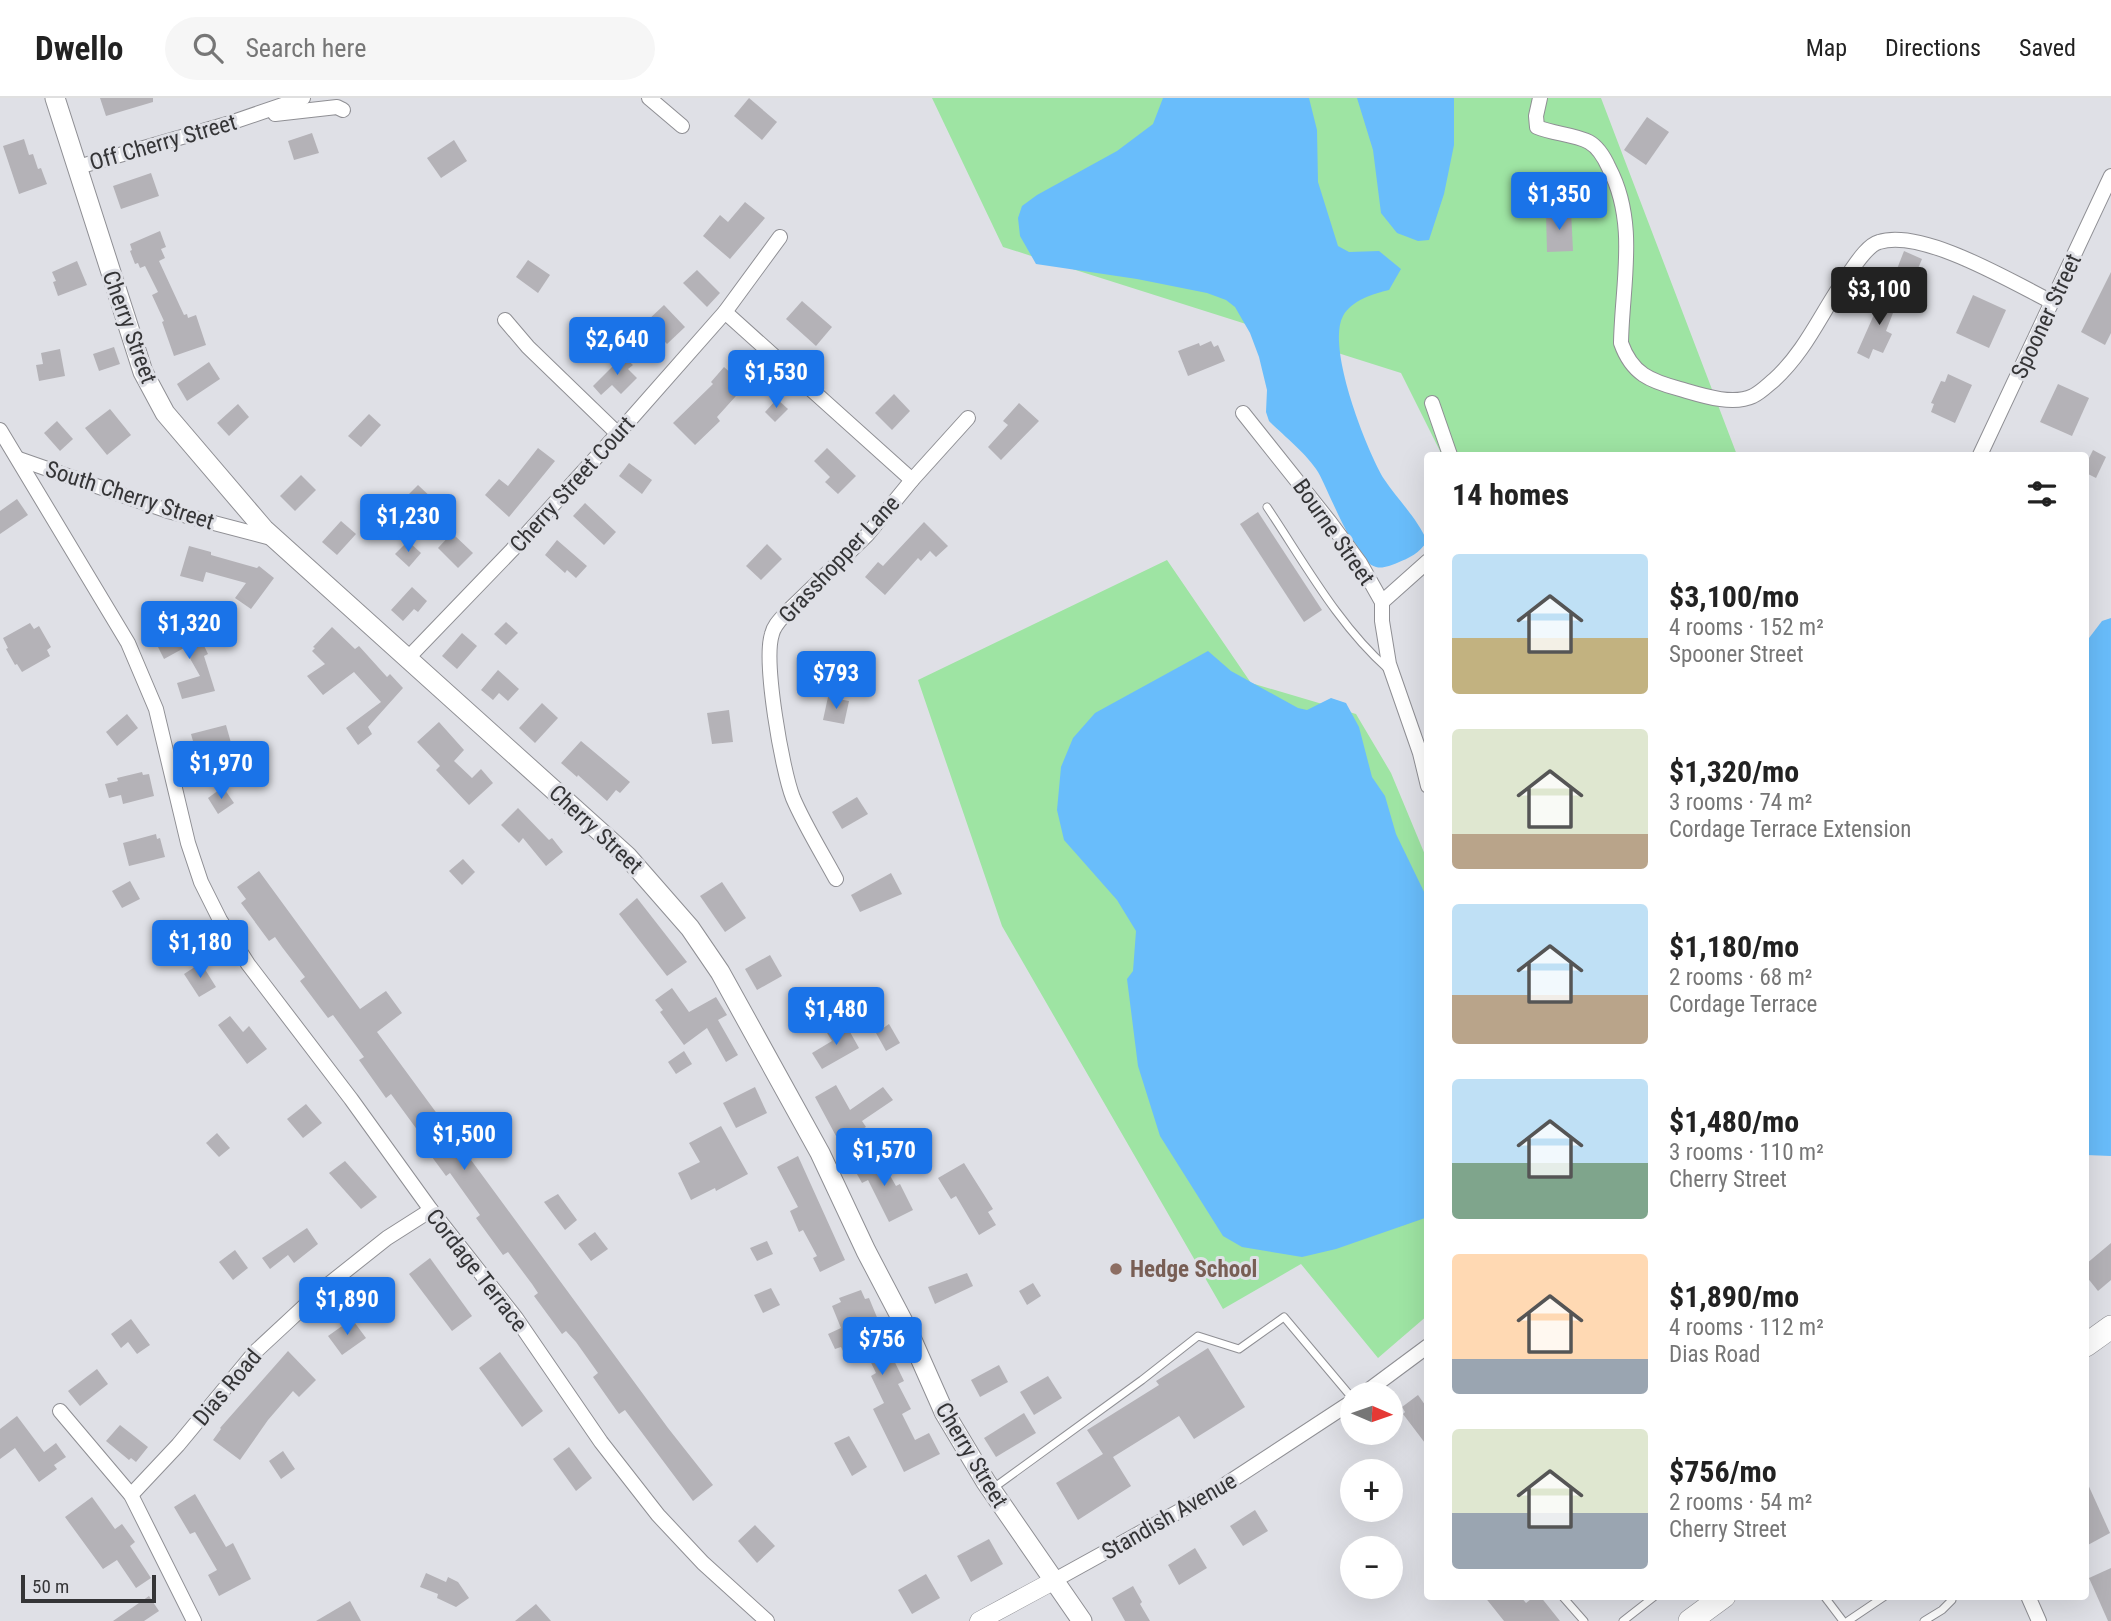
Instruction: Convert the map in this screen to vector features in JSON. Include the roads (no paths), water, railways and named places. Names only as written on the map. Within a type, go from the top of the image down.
[{"type":"main road","name":"Cherry Street","points":[[55,98],[127,327],[148,382],[173,423],[208,466],[275,539],[627,856],[690,928],[720,972],[820,1153],[866,1251],[909,1333],[944,1412],[992,1490],[1082,1621]]},
{"type":"main road","points":[[2089,1343],[2111,1327]]},
{"type":"main road","points":[[1690,1621],[1716,1600]]},
{"type":"street","name":"Off Cherry Street","points":[[78,167],[249,117],[303,98]]},
{"type":"street","points":[[649,98],[682,126]]},
{"type":"street","points":[[1540,98],[1536,116],[1537,127],[1590,143],[1604,158],[1615,180],[1626,219],[1621,343],[1626,358],[1637,372],[1660,384],[1728,400],[1752,397],[1791,364],[1856,263],[1876,242],[1909,240],[1933,246],[2052,302]]},
{"type":"street","name":"Off Cherry Street","points":[[249,117],[337,107],[343,110]]},
{"type":"street","name":"Spooner Street","points":[[1981,452],[2111,176]]},
{"type":"street","name":"Cherry Street Court","points":[[408,658],[512,551],[618,434],[725,312],[780,237]]},
{"type":"street","points":[[725,312],[912,480]]},
{"type":"street","points":[[505,320],[528,347],[618,434]]},
{"type":"street","points":[[1432,403],[1449,452]]},
{"type":"street","name":"Bourne Street","points":[[1243,413],[1360,563],[1382,602],[1382,621],[1391,672],[1424,770]]},
{"type":"street","name":"Grasshopper Lane","points":[[835,880],[793,798],[783,762],[771,683],[771,635],[775,625],[787,612],[867,535],[968,418]]},
{"type":"street","name":"South Cherry Street","points":[[0,430],[19,459],[168,510],[275,539]]},
{"type":"street","name":"Cordage Terrace","points":[[19,459],[128,643],[156,709],[188,843],[210,900],[248,964],[431,1210],[516,1318],[601,1442],[657,1515],[703,1563],[766,1621]]},
{"type":"street","points":[[1382,602],[1424,565]]},
{"type":"street","name":"Dias Road","points":[[131,1495],[178,1445],[254,1352],[324,1287],[387,1238],[431,1210]]},
{"type":"street","points":[[1380,1382],[1424,1349]]},
{"type":"street","name":"Standish Avenue","points":[[979,1621],[1214,1492],[1340,1409]]},
{"type":"street","points":[[60,1411],[131,1495],[194,1621]]},
{"type":"street","points":[[2030,1600],[2039,1621]]},
{"type":"lane","points":[[1267,507],[1354,634],[1370,654],[1391,672]]},
{"type":"lane","points":[[992,1490],[1142,1380],[1198,1335],[1239,1349],[1284,1317],[1340,1384]]},
{"type":"lane","points":[[1566,1600],[1584,1621]]},
{"type":"lane","points":[[1623,1621],[1650,1600]]},
{"type":"lane","points":[[1827,1600],[1843,1621]]},
{"type":"lane","points":[[1848,1621],[1879,1600]]},
{"type":"lane","points":[[1924,1621],[1952,1600]]},
{"type":"water","points":[[1163,98],[1309,98],[1317,130],[1318,182],[1338,246],[1349,252],[1379,251],[1401,269],[1389,290],[1363,298],[1347,310],[1339,331],[1350,398],[1376,465],[1424,536],[1424,545],[1410,557],[1390,566],[1376,567],[1360,553],[1314,466],[1269,421],[1266,412],[1267,390],[1259,357],[1250,333],[1235,307],[1226,300],[1207,293],[1036,264],[1020,236],[1018,218],[1022,206],[1117,151],[1153,124]]},
{"type":"water","points":[[1357,98],[1454,98],[1454,145],[1444,194],[1429,240],[1418,241],[1397,233],[1381,213],[1373,150]]},
{"type":"water","points":[[2111,618],[2111,1156],[2089,1155],[2089,638],[2102,621]]},
{"type":"water","points":[[1208,651],[1231,671],[1298,708],[1307,710],[1331,698],[1346,703],[1359,727],[1372,777],[1385,796],[1396,834],[1424,892],[1424,1218],[1336,1249],[1302,1257],[1242,1247],[1223,1236],[1160,1136],[1138,1066],[1127,979],[1133,971],[1136,931],[1117,900],[1064,840],[1057,810],[1061,767],[1073,738],[1095,713]]},
{"type":"place","name":"Hedge School","points":[[1116,1269]]}]
